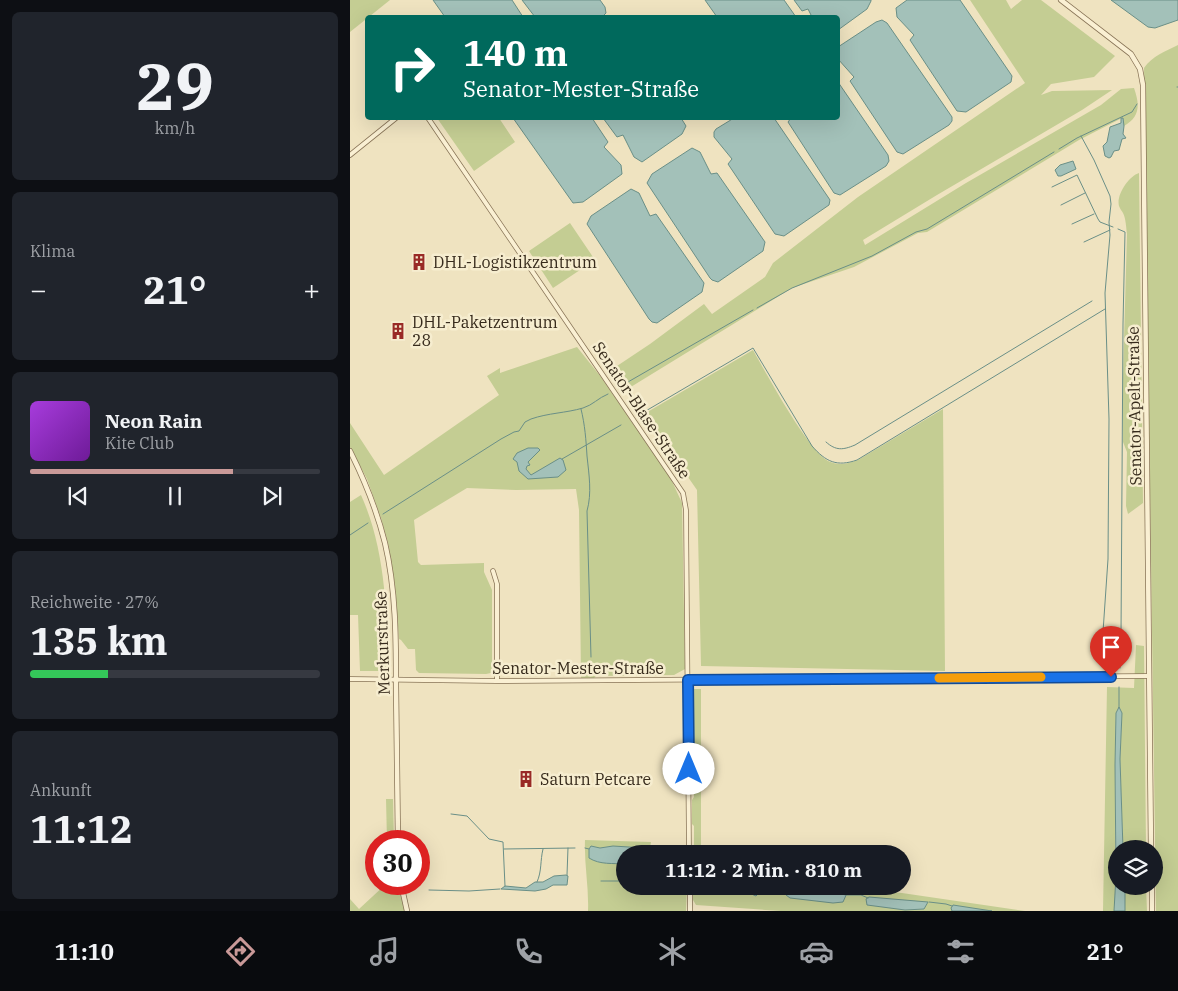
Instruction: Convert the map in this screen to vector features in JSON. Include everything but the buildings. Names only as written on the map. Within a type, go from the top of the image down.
[{"type":"street","name":"Senator-Apelt-Straße","points":[[1061,0],[1131,54],[1138,65],[1142,78],[1151,840]]},
{"type":"street","points":[[350,155],[394,120]]},
{"type":"street","name":"Senator-Blase-Straße","points":[[429,120],[683,493],[686,510],[690,845]]},
{"type":"street","name":"Merkurstraße","points":[[350,451],[371,498],[385,544],[394,599],[398,830]]},
{"type":"street","points":[[493,571],[497,584],[498,681]]},
{"type":"street","name":"Senator-Mester-Straße","points":[[350,679],[498,681],[1150,676]]},
{"type":"street","points":[[403,895],[407,911]]},
{"type":"street","points":[[690,895],[690,911]]},
{"type":"street","points":[[1152,895],[1152,911]]},
{"type":"green space","points":[[350,0],[390,0],[371,15],[365,15],[365,20],[350,32]]},
{"type":"green space","points":[[970,0],[1006,0],[1011,9],[1022,0],[1041,0],[1115,56],[1094,77],[1051,84],[1041,95],[1052,91],[1112,90],[1082,110],[863,240],[865,245],[966,183],[1101,105],[1121,89],[1134,88],[1138,105],[1136,115],[1124,126],[1122,118],[1079,140],[927,232],[918,233],[854,267],[792,288],[621,393],[608,372],[704,304],[712,314],[765,277],[773,263],[858,197],[1025,83]]},
{"type":"green space","points":[[1178,45],[1178,911],[1156,911],[1156,895],[1163,895],[1163,840],[1155,840],[1144,68],[1155,57]]},
{"type":"green space","points":[[438,120],[500,120],[515,142],[474,171]]},
{"type":"green space","points":[[1139,173],[1143,503],[1128,514],[1126,506],[1127,452],[1123,442],[1127,234],[1125,218],[1119,206],[1119,197],[1131,178]]},
{"type":"green space","points":[[570,223],[595,260],[553,288],[529,251]]},
{"type":"green space","points":[[577,347],[601,377],[671,479],[682,503],[685,669],[674,675],[596,676],[594,678],[581,678],[579,510],[576,489],[516,490],[467,488],[414,520],[418,562],[421,565],[484,563],[484,572],[492,590],[492,671],[486,674],[419,673],[416,670],[415,649],[408,649],[399,639],[395,586],[388,543],[367,479],[350,447],[350,423],[384,475],[499,395],[487,376],[500,368],[500,373]]},
{"type":"green space","points":[[753,350],[799,428],[820,454],[832,463],[843,464],[858,460],[943,409],[945,671],[701,666],[697,490],[644,414]]},
{"type":"green space","points":[[361,495],[375,536],[383,580],[388,668],[385,671],[360,671],[358,615],[350,615],[350,502]]},
{"type":"green space","points":[[1136,645],[1144,646],[1146,840],[1123,840],[1120,759],[1122,713],[1119,707],[1116,713],[1115,840],[1108,840],[1108,895],[1115,895],[1115,902],[1114,911],[1103,911],[1107,687],[1134,688]]},
{"type":"green space","points":[[691,689],[701,689],[701,845],[694,845],[694,826],[692,824],[692,800],[694,797],[691,750],[693,748],[693,726],[691,723]]},
{"type":"green space","points":[[386,799],[393,799],[394,830],[387,830]]},
{"type":"green space","points":[[585,840],[651,842],[650,845],[616,845],[616,895],[687,895],[686,911],[588,911]]},
{"type":"green space","points":[[911,894],[1025,911],[781,911],[696,905],[693,895]]},
{"type":"green space","points":[[374,895],[400,895],[405,911],[350,911],[350,899],[359,909]]},
{"type":"green space","points":[[1125,895],[1146,895],[1147,911],[1125,911]]},
{"type":"water","points":[[433,0],[512,0],[522,15],[444,15]]},
{"type":"water","points":[[522,0],[600,0],[605,7],[606,13],[604,15],[533,15]]},
{"type":"water","points":[[705,0],[784,0],[795,15],[716,15]]},
{"type":"water","points":[[794,0],[871,0],[867,9],[840,29],[840,15],[811,15],[808,9],[802,11]]},
{"type":"water","points":[[907,0],[960,0],[1012,76],[1011,82],[966,112],[957,111],[910,40],[914,35],[897,17],[896,8]]},
{"type":"water","points":[[1111,0],[1178,0],[1178,20],[1155,28],[1148,27]]},
{"type":"water","points":[[882,20],[887,23],[952,117],[949,125],[903,154],[897,152],[850,81],[854,77],[840,61],[840,46]]},
{"type":"water","points":[[840,85],[888,155],[889,161],[886,166],[840,195],[834,193],[788,122],[790,120],[840,120]]},
{"type":"water","points":[[1121,118],[1123,118],[1124,126],[1123,134],[1126,138],[1122,139],[1119,150],[1114,151],[1109,158],[1105,156],[1103,146],[1107,142],[1110,127],[1121,123]]},
{"type":"water","points":[[514,120],[593,120],[608,142],[604,147],[621,165],[622,174],[583,202],[573,203]]},
{"type":"water","points":[[604,120],[682,120],[686,126],[682,134],[642,162],[634,157],[623,135],[617,137]]},
{"type":"water","points":[[731,120],[775,120],[830,200],[829,205],[784,236],[775,234],[728,164],[732,159],[714,137],[716,129]]},
{"type":"water","points":[[692,148],[700,152],[711,174],[717,173],[765,242],[763,251],[718,282],[710,278],[647,183],[652,174]]},
{"type":"water","points":[[1073,161],[1076,169],[1058,176],[1055,170],[1060,165]]},
{"type":"water","points":[[631,189],[639,193],[650,216],[656,214],[704,283],[702,292],[657,323],[649,319],[587,224],[591,216]]},
{"type":"water","points":[[528,448],[538,448],[540,450],[528,462],[530,465],[526,469],[531,475],[560,458],[563,460],[566,470],[558,477],[528,479],[519,471],[517,462],[513,459],[517,453]]},
{"type":"water","points":[[1119,707],[1122,713],[1120,759],[1123,840],[1116,840],[1116,713]]},
{"type":"water","points":[[591,846],[600,848],[616,846],[616,864],[602,863],[589,858]]},
{"type":"water","points":[[554,876],[568,876],[567,885],[553,885],[546,889],[535,891],[501,889],[505,886],[526,888],[535,882],[543,882]]},
{"type":"water","points":[[786,895],[846,895],[843,902],[833,903],[790,898]]},
{"type":"water","points":[[1115,895],[1125,895],[1125,911],[1114,911]]},
{"type":"water","points":[[869,897],[928,902],[924,909],[905,910],[867,905],[866,899]]},
{"type":"water","points":[[953,905],[992,911],[952,911]]},
{"type":"waterway","points":[[1059,149],[1077,138],[1132,112],[1137,104]]},
{"type":"waterway","points":[[1081,136],[1110,196],[1111,204],[1105,293],[1109,419],[1108,559],[1103,632]]},
{"type":"waterway","points":[[757,308],[792,288],[872,256],[916,232],[927,229],[1054,152]]},
{"type":"waterway","points":[[1052,187],[1077,175],[1100,222],[1113,227]]},
{"type":"waterway","points":[[1061,205],[1085,193]]},
{"type":"waterway","points":[[1072,224],[1094,214]]},
{"type":"waterway","points":[[1118,229],[1125,232],[1121,637]]},
{"type":"waterway","points":[[1084,242],[1110,230]]},
{"type":"waterway","points":[[826,442],[840,449],[855,445],[1092,301]]},
{"type":"waterway","points":[[644,412],[753,348],[812,446],[822,456],[832,462],[850,462],[857,460],[1105,309]]},
{"type":"waterway","points":[[621,386],[753,310]]},
{"type":"waterway","points":[[383,514],[501,439],[519,431],[525,422],[537,417],[583,408],[608,394]]},
{"type":"waterway","points":[[581,409],[590,484],[587,511],[591,657]]},
{"type":"waterway","points":[[562,459],[621,425]]},
{"type":"waterway","points":[[350,535],[368,523]]},
{"type":"waterway","points":[[1120,668],[1121,643]]},
{"type":"waterway","points":[[1119,687],[1119,708]]},
{"type":"waterway","points":[[451,814],[467,816],[489,839],[503,842],[505,886]]},
{"type":"waterway","points":[[567,875],[568,848]]},
{"type":"waterway","points":[[504,849],[575,848]]},
{"type":"waterway","points":[[585,848],[589,849]]},
{"type":"waterway","points":[[537,882],[540,874],[543,849]]},
{"type":"waterway","points":[[601,881],[616,881]]},
{"type":"waterway","points":[[430,890],[469,891],[500,889]]},
{"type":"waterway","points":[[861,895],[868,898]]},
{"type":"waterway","points":[[929,902],[952,906]]},
{"type":"slow traffic","points":[[939,678],[1041,677]]},
{"type":"place","name":"DHL-Logistikzentrum","points":[[419,262]]},
{"type":"place","name":"DHL-Paketzentrum 28","points":[[398,331]]},
{"type":"place","name":"Saturn Petcare","points":[[526,779]]},
{"type":"route","points":[[689,769],[688,680],[1111,677]]}]
